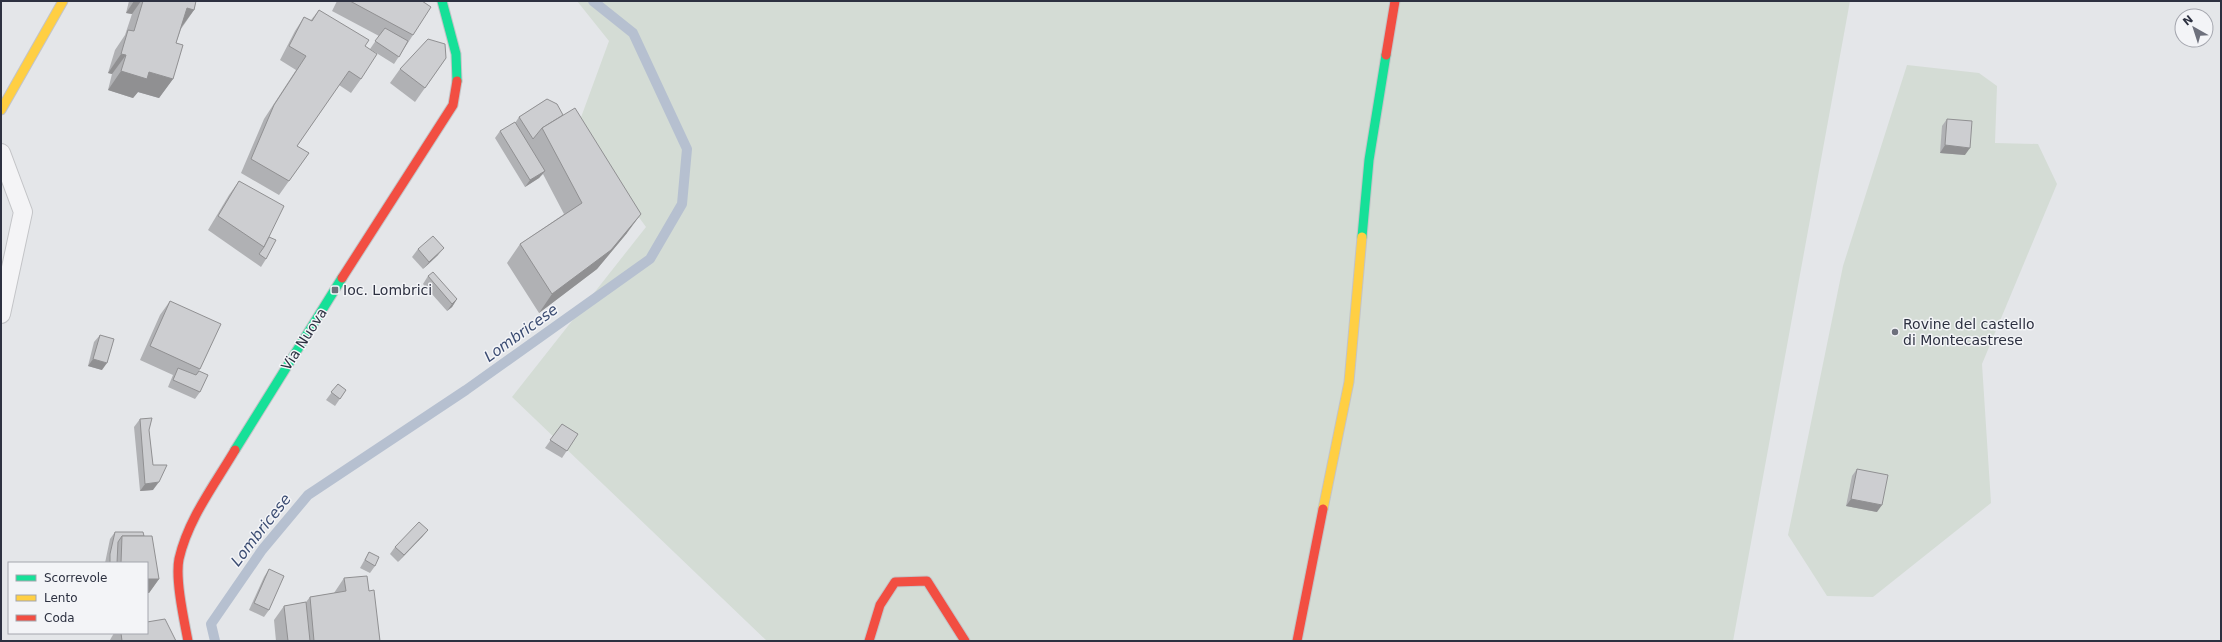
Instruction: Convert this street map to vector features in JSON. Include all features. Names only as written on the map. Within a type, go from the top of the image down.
[{"type":"street","points":[[1,110],[63,1]]},
{"type":"street","name":"Via Nuova","points":[[188,641],[181,604],[179,560],[190,528],[257,412],[453,105],[458,76],[456,54],[442,1]]},
{"type":"street","points":[[1297,641],[1349,382],[1369,160],[1395,1]]},
{"type":"street","points":[[869,641],[880,605],[895,582],[927,581],[965,641]]},
{"type":"lane","points":[[1,153],[23,212],[1,314]]},
{"type":"shaded area","points":[[577,1],[1850,1],[1733,641],[767,641],[512,397],[646,227],[576,131],[609,41]]},
{"type":"shaded area","points":[[1907,65],[1979,73],[1997,86],[1995,143],[2038,144],[2057,184],[1982,364],[1991,503],[1873,597],[1827,596],[1788,535],[1843,266]]},
{"type":"building","points":[[143,1],[196,1],[194,10],[187,8],[176,43],[183,45],[173,79],[149,72],[147,79],[121,71],[126,55],[121,54],[128,30],[134,31]]},
{"type":"building","points":[[350,1],[422,1],[431,7],[413,35]]},
{"type":"building","points":[[319,10],[369,40],[365,46],[377,54],[361,79],[349,71],[297,146],[309,153],[289,181],[251,159],[274,105],[306,56],[289,46],[304,17],[312,21]]},
{"type":"building","points":[[385,28],[408,41],[399,57],[375,41]]},
{"type":"building","points":[[428,39],[445,44],[446,58],[425,88],[400,69]]},
{"type":"building","points":[[547,99],[557,104],[563,115],[542,128],[533,139],[519,117]]},
{"type":"building","points":[[575,108],[641,214],[611,250],[552,294],[520,244],[582,203],[542,128]]},
{"type":"building","points":[[1947,119],[1972,121],[1970,148],[1945,145]]},
{"type":"building","points":[[515,122],[545,171],[530,180],[500,131]]},
{"type":"building","points":[[239,181],[284,206],[264,247],[218,216]]},
{"type":"building","points":[[433,236],[444,248],[429,262],[418,249]]},
{"type":"building","points":[[269,237],[276,240],[266,259],[259,254]]},
{"type":"building","points":[[433,272],[457,299],[452,304],[428,276]]},
{"type":"building","points":[[170,301],[221,324],[200,369],[150,346]]},
{"type":"building","points":[[100,335],[114,339],[107,363],[93,359]]},
{"type":"building","points":[[178,368],[196,375],[199,371],[208,375],[200,392],[173,380]]},
{"type":"building","points":[[338,384],[346,390],[340,399],[331,392]]},
{"type":"building","points":[[152,418],[149,430],[153,465],[167,465],[159,482],[145,484],[140,419]]},
{"type":"building","points":[[562,424],[578,434],[567,451],[550,440]]},
{"type":"building","points":[[1857,469],[1888,475],[1882,505],[1851,499]]},
{"type":"building","points":[[419,522],[428,530],[404,555],[395,547]]},
{"type":"building","points":[[115,532],[143,532],[144,536],[122,536],[118,542],[117,562],[110,562],[110,554]]},
{"type":"building","points":[[122,536],[152,536],[159,579],[148,579],[148,562],[121,562]]},
{"type":"building","points":[[369,552],[379,557],[375,566],[365,560]]},
{"type":"building","points":[[269,569],[284,576],[269,610],[254,603]]},
{"type":"building","points":[[367,576],[369,591],[374,590],[380,641],[314,641],[310,597],[346,591],[344,578]]},
{"type":"building","points":[[306,602],[310,641],[288,641],[284,606]]},
{"type":"building","points":[[165,619],[176,641],[122,641],[121,634],[148,634],[148,622]]},
{"type":"waterway","name":"Lombricese","points":[[215,641],[211,624],[262,550],[308,495],[466,390],[650,259],[682,204],[687,149],[633,33],[593,1]]},
{"type":"traffic: fast","points":[[442,1],[456,54],[457,81]]},
{"type":"traffic: fast","points":[[1362,237],[1369,160],[1386,55]]},
{"type":"traffic: fast","points":[[235,450],[342,278]]},
{"type":"traffic: slow","points":[[1,110],[63,1]]},
{"type":"traffic: slow","points":[[1323,509],[1349,382],[1362,237]]},
{"type":"traffic: jam","points":[[1386,55],[1395,1]]},
{"type":"traffic: jam","points":[[342,278],[453,105],[457,81]]},
{"type":"traffic: jam","points":[[188,641],[179,588],[179,559],[183,544],[195,516],[235,450]]},
{"type":"traffic: jam","points":[[1297,641],[1323,509]]},
{"type":"traffic: jam","points":[[869,641],[880,605],[895,582],[927,581],[965,641]]},
{"type":"place","name":"Ioc. Lombrici","points":[[335,290]]},
{"type":"place","name":"Rovine del castello di Montecastrese","points":[[1895,332]]}]
